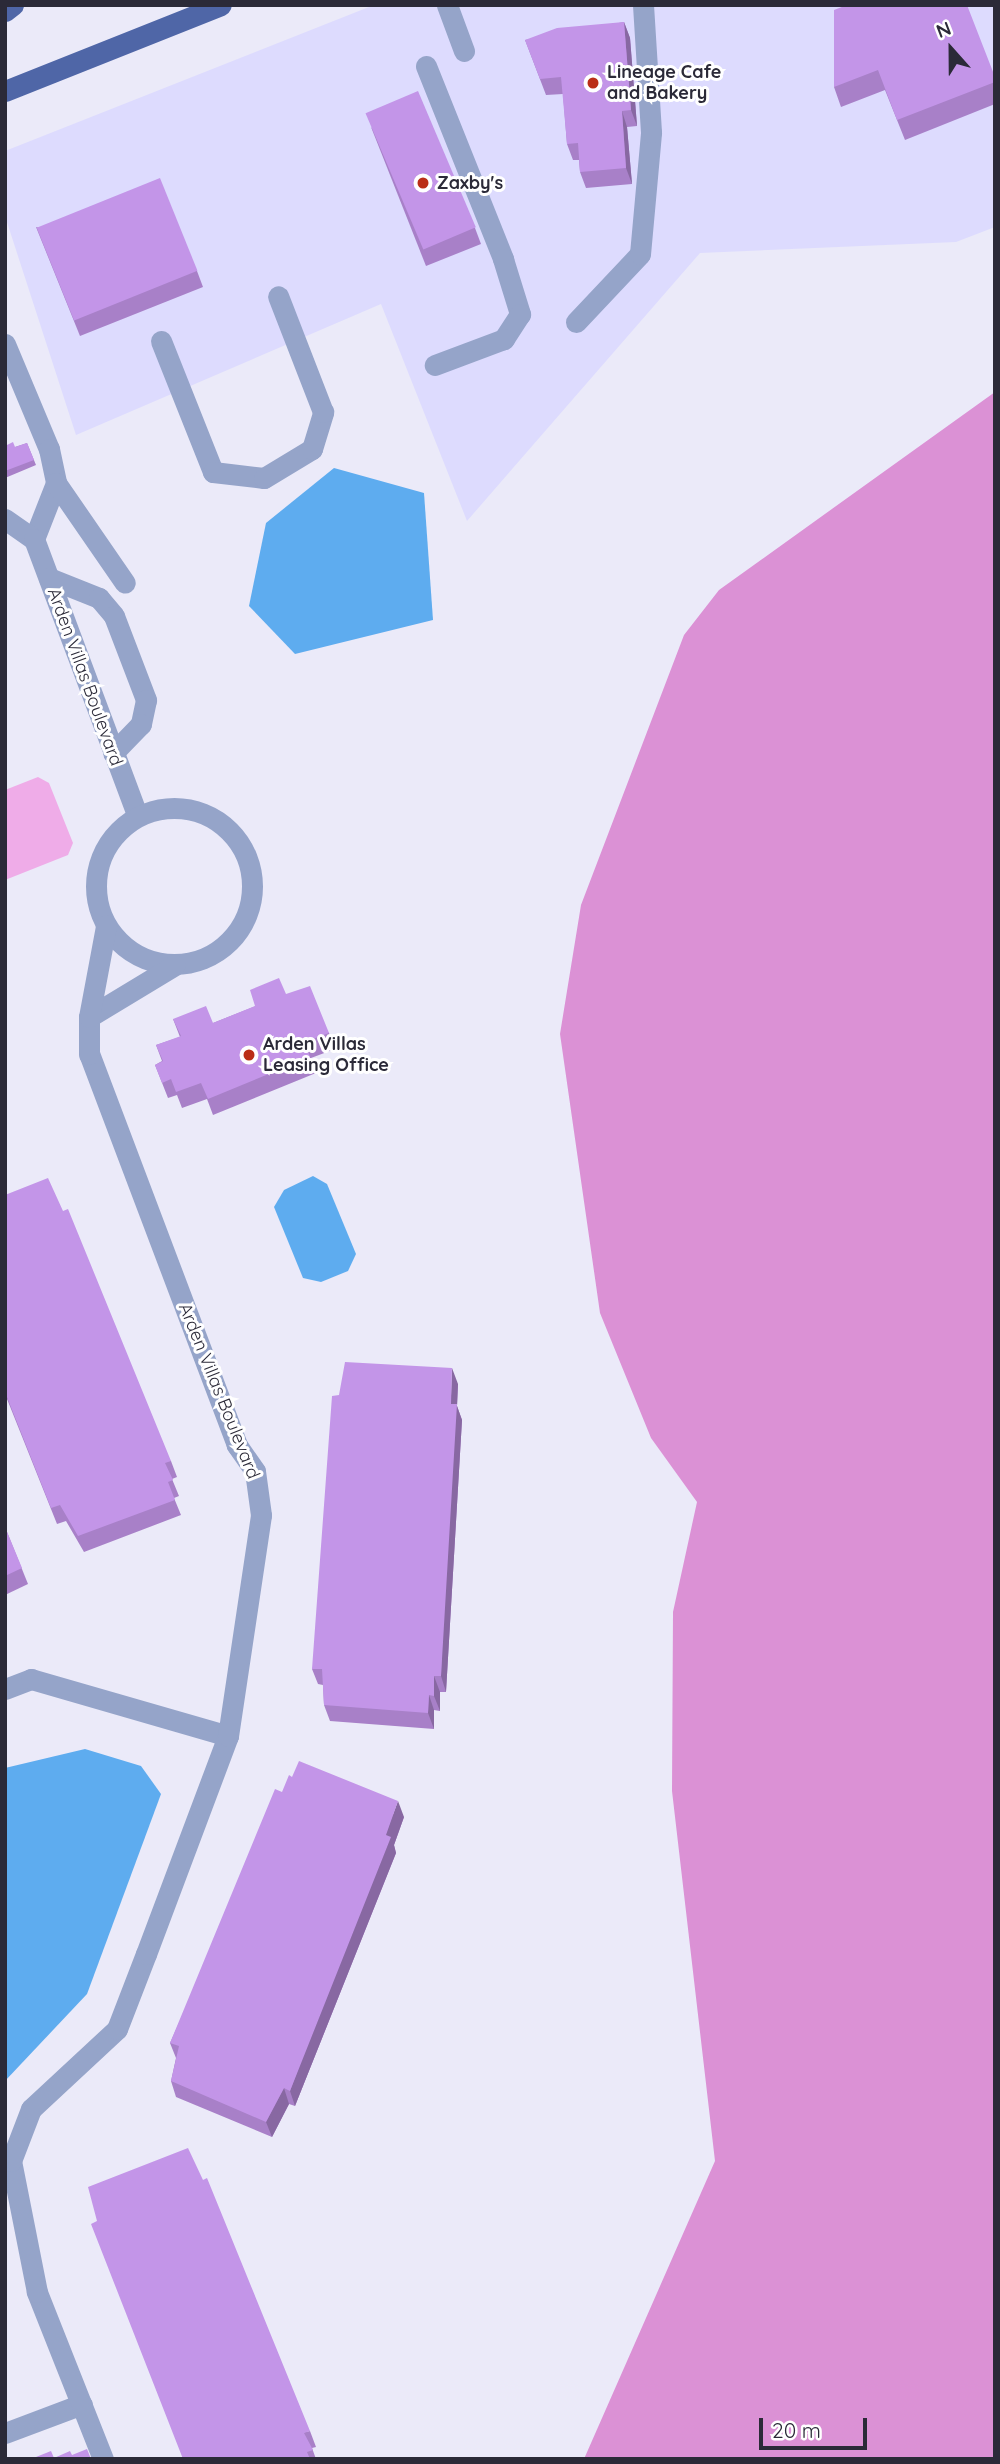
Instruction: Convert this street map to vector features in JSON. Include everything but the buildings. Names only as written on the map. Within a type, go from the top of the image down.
[{"type":"main road","points":[[5,11],[13,5]]},
{"type":"main road","points":[[5,91],[221,5]]},
{"type":"lane","points":[[447,5],[464,51]]},
{"type":"lane","points":[[576,322],[640,254],[651,132],[643,5]]},
{"type":"lane","points":[[426,66],[503,259],[520,314],[503,339],[435,365]]},
{"type":"lane","points":[[161,341],[213,472],[264,478],[312,449],[323,412],[278,296]]},
{"type":"lane","points":[[5,344],[49,449],[56,483],[125,583]]},
{"type":"lane","points":[[5,519],[34,539],[56,483]]},
{"type":"lane","name":"Arden Villas Boulevard","points":[[34,539],[137,815],[113,837],[101,857],[96,881],[97,904],[106,926],[135,955],[175,965]]},
{"type":"lane","points":[[49,578],[99,598],[114,616],[146,700],[141,724],[113,752]]},
{"type":"lane","points":[[89,1017],[175,965],[211,954],[240,929],[250,906],[249,866],[230,831],[208,816],[166,807],[137,815]]},
{"type":"lane","name":"Arden Villas Boulevard","points":[[103,2459],[37,2291],[11,2161],[31,2109],[117,2029],[228,1736],[261,1515],[255,1471],[237,1445],[93,1065],[89,1017],[106,926]]},
{"type":"lane","points":[[5,1689],[31,1679],[228,1736]]},
{"type":"lane","points":[[5,2433],[82,2404]]},
{"type":"shaded area","points":[[374,5],[995,5],[995,227],[956,242],[700,253],[467,521],[381,304],[76,435],[5,216],[5,151]]},
{"type":"shaded area","points":[[995,392],[995,2459],[584,2459],[715,2161],[672,1791],[673,1612],[697,1502],[651,1438],[600,1313],[560,1034],[581,905],[684,635],[719,590]]},
{"type":"shaded area","points":[[38,777],[49,783],[73,843],[68,855],[5,880],[5,790]]},
{"type":"water","points":[[334,468],[424,493],[433,620],[295,654],[249,606],[266,523]]},
{"type":"water","points":[[313,1176],[327,1184],[356,1254],[348,1271],[321,1282],[303,1278],[274,1207],[284,1190]]},
{"type":"water","points":[[85,1749],[141,1766],[161,1794],[87,1994],[5,2081],[5,1768]]},
{"type":"place","name":"Lineage Cafe and Bakery","points":[[593,83]]},
{"type":"place","name":"Zaxby's","points":[[423,183]]},
{"type":"place","name":"Arden Villas Leasing Office","points":[[249,1055]]}]
